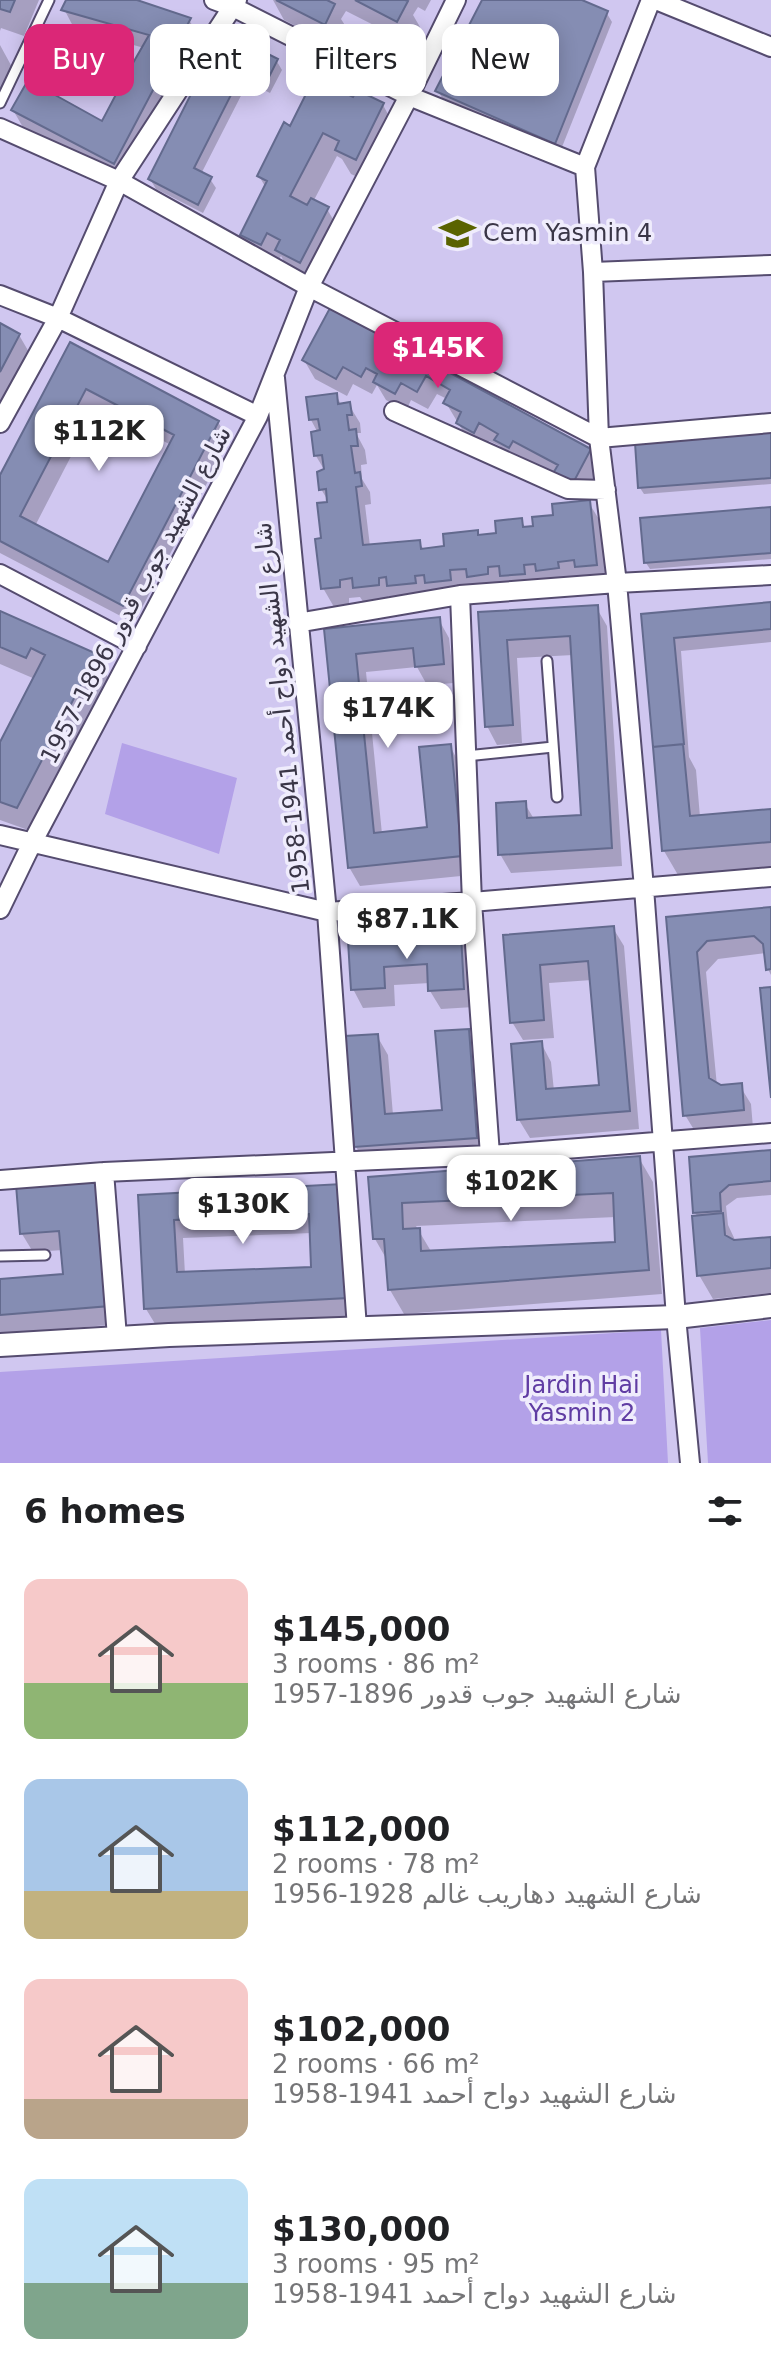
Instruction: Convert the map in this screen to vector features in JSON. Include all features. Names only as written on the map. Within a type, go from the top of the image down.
[{"type":"street","points":[[214,0],[235,3],[286,30]]},
{"type":"street","name":"شارع الشهيد جوب قدور 1896-1957","points":[[426,61],[456,0]]},
{"type":"street","points":[[690,1463],[617,583],[599,438],[593,272],[585,167],[653,0],[771,47]]},
{"type":"street","points":[[0,423],[58,318],[119,181],[235,3]]},
{"type":"street","points":[[409,96],[585,167]]},
{"type":"street","name":"شارع الشهيد جوب قدور 1896-1957","points":[[0,909],[258,416],[309,287],[409,96]]},
{"type":"street","points":[[0,128],[119,181],[309,287],[599,438],[771,423]]},
{"type":"street","points":[[593,272],[771,265]]},
{"type":"street","points":[[0,295],[58,318],[258,416]]},
{"type":"street","name":"شارع الشهيد دواح أحمد 1941-1958","points":[[274,372],[327,912],[357,1328]]},
{"type":"street","points":[[394,411],[568,489],[606,490]]},
{"type":"street","points":[[0,574],[137,646]]},
{"type":"street","points":[[297,623],[460,595],[771,575]]},
{"type":"street","points":[[460,595],[472,902],[490,1155]]},
{"type":"street","points":[[0,835],[327,912],[771,877]]},
{"type":"street","points":[[0,1180],[104,1172],[490,1155],[771,1133]]},
{"type":"street","points":[[104,1172],[117,1337]]},
{"type":"street","points":[[0,1345],[117,1337],[676,1317],[771,1306]]},
{"type":"lane","points":[[0,103],[49,0]]},
{"type":"lane","points":[[547,661],[557,797]]},
{"type":"lane","points":[[466,756],[553,747]]},
{"type":"lane","points":[[0,1256],[45,1255]]},
{"type":"green space","points":[[122,743],[237,778],[219,854],[105,814]]},
{"type":"green space","name":"Jardin Hai Yasmin 2","points":[[771,1320],[771,1463],[708,1463],[700,1328]]},
{"type":"green space","name":"Jardin Hai Yasmin 2","points":[[661,1330],[668,1463],[0,1463],[0,1372]]},
{"type":"building","points":[[0,0],[15,0],[10,12],[0,9]]},
{"type":"building","points":[[66,0],[137,0],[191,18],[188,24],[150,24],[150,96],[114,164],[11,110],[24,87],[24,96],[57,96],[102,121],[115,96],[134,96],[134,61],[149,35],[134,31],[134,24],[110,24],[61,10]]},
{"type":"building","points":[[276,0],[327,0],[335,4],[323,24]]},
{"type":"building","points":[[355,0],[405,0],[408,1],[397,22]]},
{"type":"building","points":[[482,0],[582,0],[608,11],[555,144],[446,96],[559,96],[559,24],[470,24]]},
{"type":"building","points":[[270,55],[278,59],[270,75]]},
{"type":"building","points":[[442,77],[442,94],[435,91]]},
{"type":"building","points":[[190,96],[230,96],[194,168],[212,177],[198,205],[148,179]]},
{"type":"building","points":[[305,96],[369,96],[384,103],[356,160],[335,150],[339,141],[323,133],[290,196],[307,205],[311,198],[329,207],[300,263],[275,250],[280,240],[267,233],[261,245],[240,235],[267,181],[257,176],[284,122],[290,126]]},
{"type":"building","points":[[330,308],[591,449],[572,485],[552,475],[558,465],[513,441],[509,448],[494,440],[498,434],[479,423],[474,433],[456,423],[461,412],[443,403],[450,390],[426,376],[417,392],[401,383],[395,394],[373,382],[377,374],[366,368],[361,377],[343,367],[336,379],[302,360]]},
{"type":"building","points":[[0,323],[20,334],[0,372]]},
{"type":"building","points":[[70,342],[219,421],[123,606],[0,541],[0,475]],"holes":[[[86,389],[174,435],[108,562],[20,516]]]},
{"type":"building","points":[[337,393],[338,404],[350,402],[352,415],[347,415],[349,430],[356,429],[358,446],[351,446],[355,473],[360,472],[362,486],[356,487],[363,545],[420,540],[421,549],[444,546],[443,534],[478,530],[478,535],[496,533],[495,521],[522,518],[523,527],[533,526],[532,517],[553,515],[552,504],[590,500],[597,565],[575,567],[574,560],[558,562],[559,568],[536,571],[535,564],[524,565],[525,574],[500,576],[499,566],[488,567],[488,574],[467,577],[466,569],[450,570],[451,580],[425,583],[424,575],[415,576],[416,583],[387,586],[386,577],[379,578],[379,585],[353,588],[352,578],[340,580],[340,587],[321,589],[315,539],[321,538],[317,503],[327,502],[326,489],[319,490],[317,472],[324,469],[322,455],[314,456],[311,432],[320,430],[318,419],[309,420],[306,397]]},
{"type":"building","points":[[771,432],[771,478],[638,488],[635,443]]},
{"type":"building","points":[[771,507],[771,553],[644,563],[640,518]]},
{"type":"building","points":[[771,602],[771,629],[674,638],[684,744],[653,747],[641,614]]},
{"type":"building","points":[[598,605],[612,848],[498,855],[496,803],[526,801],[527,818],[581,815],[570,636],[507,640],[513,725],[485,727],[478,612]]},
{"type":"building","points":[[0,611],[97,654],[17,808],[0,802],[0,742],[45,655],[31,648],[26,658],[0,647]]},
{"type":"building","points":[[440,617],[444,664],[415,667],[413,648],[356,654],[374,833],[427,827],[419,747],[451,744],[462,856],[348,868],[324,629]]},
{"type":"building","points":[[683,744],[690,816],[771,809],[771,842],[662,851],[653,747]]},
{"type":"building","points":[[771,907],[771,969],[766,970],[763,944],[754,936],[707,941],[697,952],[709,1078],[721,1085],[742,1083],[744,1110],[683,1116],[666,917]]},
{"type":"building","points":[[614,926],[630,1111],[517,1120],[511,1044],[542,1041],[546,1089],[599,1085],[588,961],[540,965],[544,1020],[510,1023],[503,935]]},
{"type":"building","points":[[461,935],[464,989],[428,991],[427,964],[384,967],[385,988],[351,990],[348,941]]},
{"type":"building","points":[[771,987],[771,1098],[760,988]]},
{"type":"building","points":[[469,1029],[477,1138],[354,1147],[345,1036],[378,1034],[385,1114],[442,1110],[435,1031]]},
{"type":"building","points":[[771,1150],[771,1181],[729,1185],[720,1193],[721,1211],[693,1213],[689,1157]]},
{"type":"building","points":[[640,1156],[649,1270],[388,1290],[384,1239],[373,1239],[368,1177]],"holes":[[[613,1193],[615,1242],[421,1251],[420,1228],[403,1229],[402,1203]]]},
{"type":"building","points":[[100,1178],[110,1306],[0,1315],[0,1279],[63,1274],[59,1231],[20,1234],[16,1185]]},
{"type":"building","points":[[342,1184],[348,1298],[144,1309],[138,1195]],"holes":[[[309,1214],[311,1267],[177,1272],[174,1220]]]},
{"type":"building","points":[[723,1213],[725,1235],[734,1240],[771,1237],[771,1268],[697,1276],[692,1216]]},
{"type":"place","name":"Cem Yasmin 4","points":[[457,233]]}]
